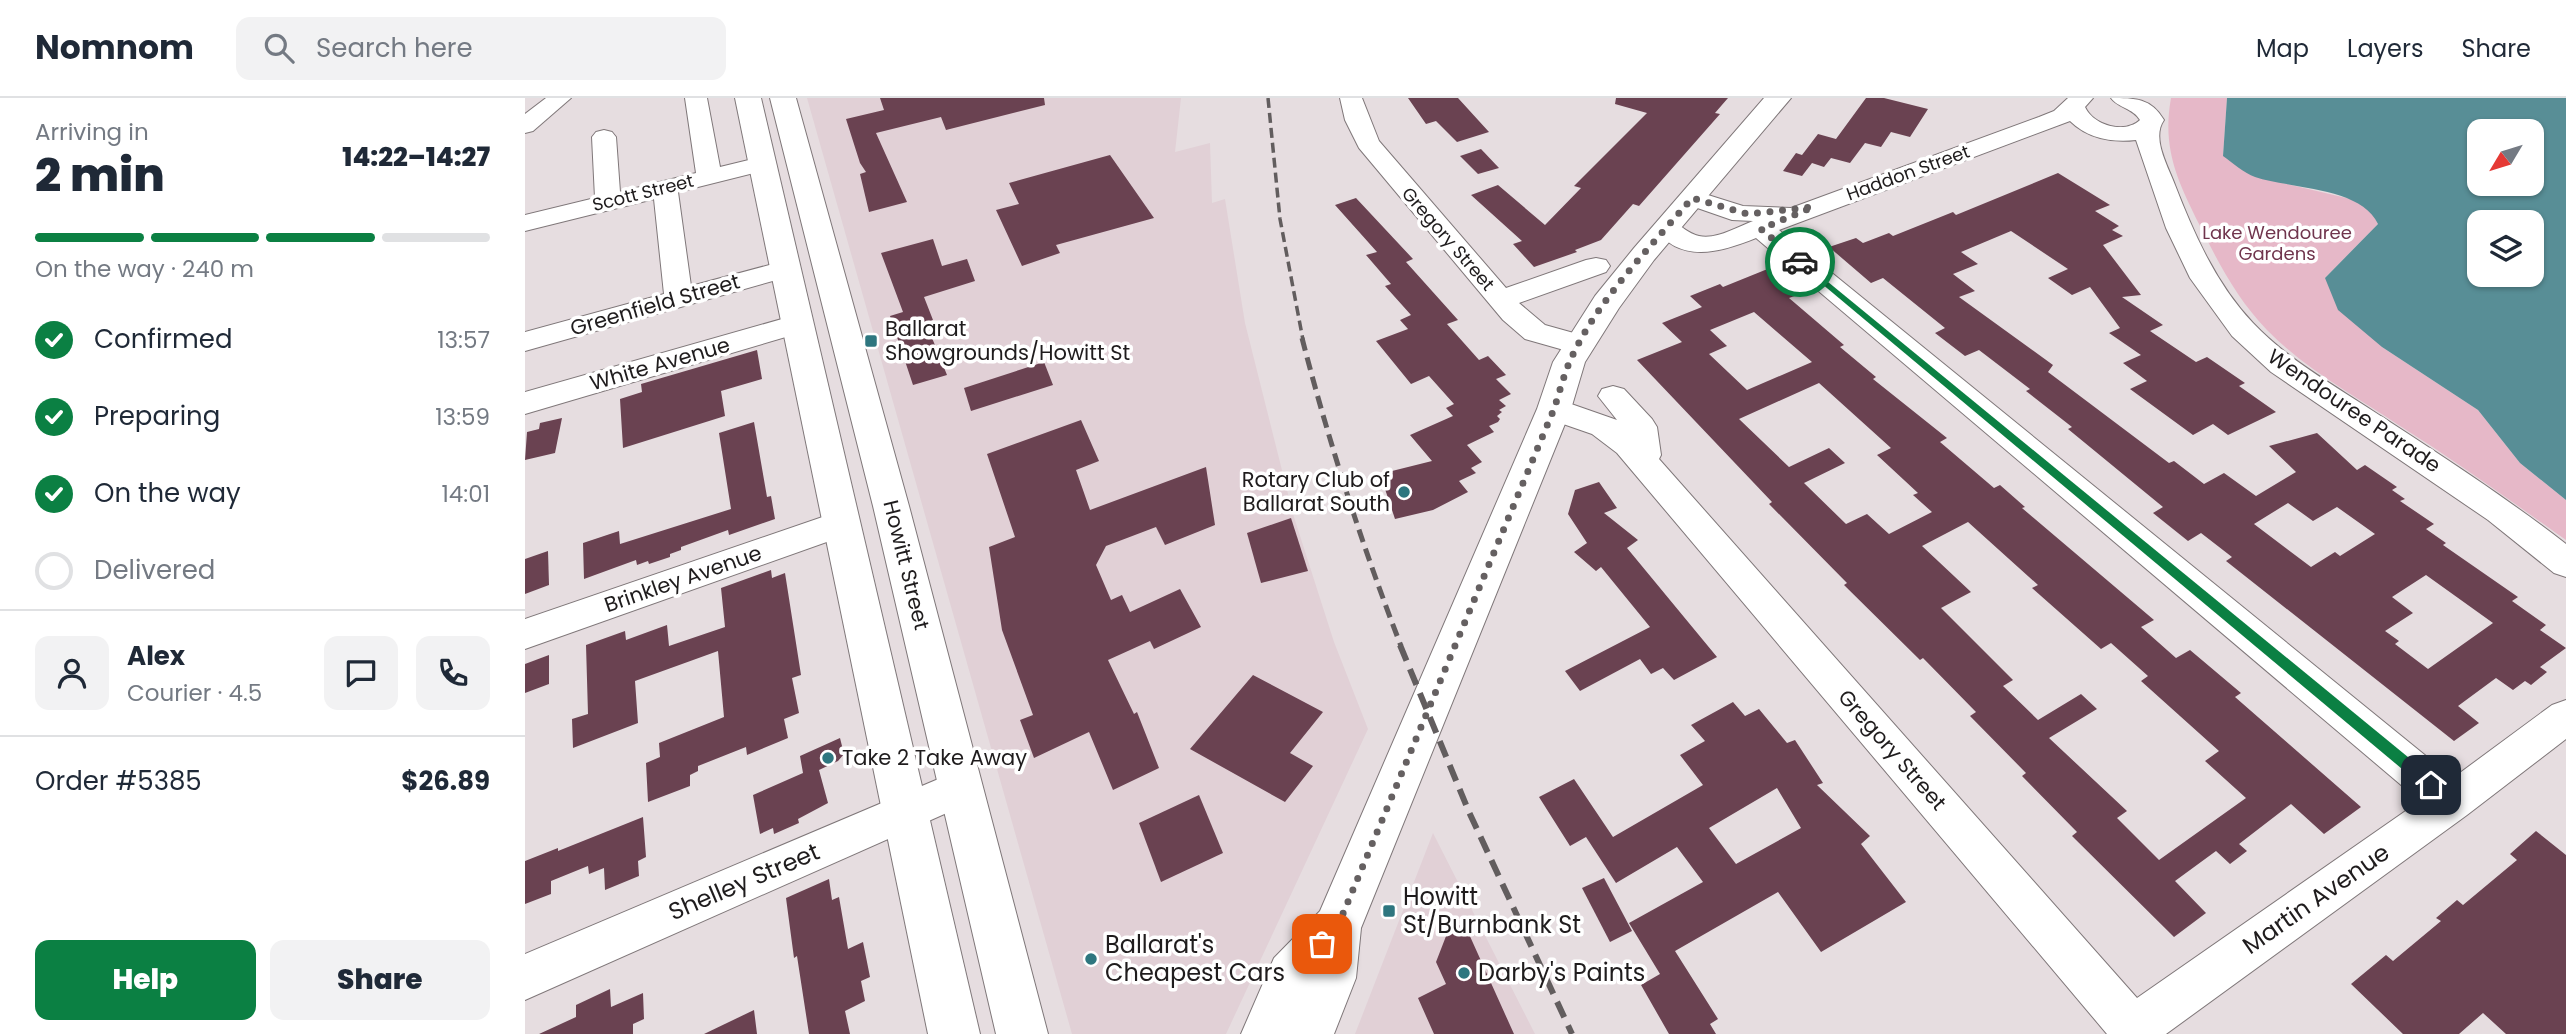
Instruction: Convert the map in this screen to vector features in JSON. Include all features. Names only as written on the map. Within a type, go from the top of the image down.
[{"type":"main road","points":[[748,98],[954,1034]]},
{"type":"main road","name":"Howitt Street","points":[[783,98],[891,506],[1022,1034]]},
{"type":"main road","points":[[1551,418],[1588,358],[1674,234],[1778,98]]},
{"type":"main road","points":[[1701,202],[1803,98]]},
{"type":"main road","points":[[1308,1034],[1331,978],[1337,928],[1551,418],[1578,345],[1621,283],[1674,234]]},
{"type":"main road","points":[[1267,1034],[1292,976],[1337,928]]},
{"type":"street","points":[[525,127],[561,98]]},
{"type":"street","points":[[696,98],[709,177]]},
{"type":"street","name":"Gregory Street","points":[[1351,98],[1357,120],[1368,143],[1501,300],[1535,332],[1578,345]]},
{"type":"street","name":"Haddon Street","points":[[1674,234],[1700,246],[1711,246],[2062,116],[2078,102]]},
{"type":"street","name":"Wendouree Parade","points":[[2078,102],[2078,119],[2121,143],[2164,187]]},
{"type":"street","name":"Haddon Street","points":[[2003,137],[2101,130],[2137,133],[2137,107]]},
{"type":"street","name":"Wendouree Parade","points":[[2137,107],[2147,144],[2179,228],[2204,278],[2229,314],[2262,348],[2304,380],[2500,511],[2566,563]]},
{"type":"street","points":[[604,137],[608,202]]},
{"type":"street","name":"Scott Street","points":[[525,223],[761,164]]},
{"type":"street","points":[[665,188],[679,298]]},
{"type":"street","name":"Haddon Street","points":[[1701,202],[1748,214],[1813,207]]},
{"type":"street","points":[[1761,229],[2452,802]]},
{"type":"street","points":[[1501,300],[1596,266]]},
{"type":"street","name":"Greenfield Street","points":[[525,342],[784,269]]},
{"type":"street","name":"White Avenue","points":[[525,403],[796,324]]},
{"type":"street","points":[[1613,396],[1641,427],[1645,465]]},
{"type":"street","name":"Gregory Street","points":[[1551,418],[1618,446],[1645,465],[2136,1032]]},
{"type":"street","name":"Brinkley Avenue","points":[[525,634],[840,524]]},
{"type":"street","name":"Martin Avenue","points":[[2136,1032],[2566,717]]},
{"type":"street","name":"Shelley Street","points":[[525,976],[962,787]]},
{"type":"shaded area","points":[[807,98],[1181,98],[1175,152],[1210,143],[1212,203],[1225,199],[1245,323],[1293,514],[1334,642],[1368,729],[1226,1034],[1072,1034]]},
{"type":"shaded area","points":[[1433,833],[1535,1034],[1355,1034]]},
{"type":"green space","name":"Lake Wendouree Gardens","points":[[2171,98],[2227,98],[2223,156],[2566,98],[2545,175],[2545,119],[2467,119],[2467,196],[2539,196],[2535,210],[2468,210],[2242,168],[2253,176],[2355,200],[2371,211],[2378,224],[2325,278],[2382,347],[2478,410],[2520,463],[2566,500],[2566,540],[2484,482],[2314,370],[2267,330],[2246,306],[2206,238],[2178,178],[2168,133]]},
{"type":"water","points":[[2227,98],[2566,98],[2566,500],[2520,463],[2478,410],[2382,347],[2338,310],[2325,278],[2378,224],[2369,212],[2341,196],[2270,181],[2243,170],[2223,156]]},
{"type":"building","points":[[880,98],[1044,98],[1045,105],[946,130],[941,117],[876,133],[907,202],[869,212],[860,174],[866,172],[860,163],[846,119],[884,110]]},
{"type":"building","points":[[1408,98],[1458,98],[1489,132],[1457,142],[1436,121],[1426,124]]},
{"type":"building","points":[[1616,98],[1728,98],[1715,113],[1720,114],[1639,206],[1633,204],[1601,240],[1575,250],[1577,252],[1534,267],[1513,244],[1522,241],[1471,195],[1498,185],[1545,225],[1581,188],[1574,186],[1647,113],[1615,104]]},
{"type":"building","points":[[1866,98],[1884,98],[1928,109],[1910,137],[1891,132],[1881,147],[1865,143],[1850,163],[1831,158],[1824,167],[1812,163],[1802,176],[1783,171],[1796,153],[1802,155],[1818,134],[1836,139]]},
{"type":"building","points":[[1481,149],[1499,168],[1478,174],[1460,156]]},
{"type":"building","points":[[1110,155],[1154,218],[1056,245],[1060,253],[1022,266],[996,210],[1019,204],[1009,183]]},
{"type":"building","points":[[2058,173],[2110,205],[2095,211],[2119,226],[2112,230],[2123,236],[2103,245],[2141,295],[2122,297],[2163,325],[2150,331],[2196,362],[2207,357],[2245,383],[2239,386],[2276,412],[2228,435],[2213,424],[2193,435],[2130,389],[2147,381],[2123,363],[2141,355],[2109,333],[2120,328],[2090,287],[2072,295],[2048,278],[2068,269],[2011,231],[1961,252],[1978,264],[1953,274],[1975,291],[1959,297],[2053,365],[2048,372],[2169,463],[2174,461],[2204,484],[2224,473],[2256,496],[2296,472],[2269,446],[2317,433],[2357,470],[2365,465],[2397,487],[2392,490],[2405,499],[2400,501],[2434,524],[2426,529],[2446,543],[2443,545],[2518,597],[2512,601],[2546,625],[2540,630],[2566,648],[2540,667],[2547,672],[2531,685],[2525,681],[2513,690],[2496,678],[2458,706],[2479,723],[2454,741],[2226,561],[2232,557],[2201,533],[2188,541],[2153,513],[2163,507],[2068,429],[2072,427],[2026,391],[2030,389],[1979,350],[1965,356],[1935,333],[1945,328],[1883,278],[1871,283],[1829,247],[1856,238],[1863,243],[1889,233],[1893,236],[1953,212],[1956,215]],"holes":[[[2288,503],[2313,521],[2337,507],[2375,534],[2340,556],[2335,552],[2311,567],[2254,524]],[[2426,575],[2493,623],[2428,669],[2395,644],[2399,641],[2385,631],[2413,613],[2392,597]]]},
{"type":"building","points":[[1356,198],[1413,259],[1406,262],[1458,320],[1447,324],[1479,360],[1488,356],[1506,375],[1496,379],[1511,394],[1499,400],[1506,406],[1499,410],[1502,412],[1497,416],[1500,419],[1498,422],[1489,426],[1494,432],[1467,445],[1482,462],[1471,468],[1476,473],[1459,481],[1468,492],[1433,510],[1395,519],[1380,474],[1432,461],[1410,435],[1453,416],[1446,408],[1454,404],[1429,376],[1411,384],[1376,341],[1408,329],[1400,320],[1411,315],[1385,286],[1391,284],[1366,255],[1377,252],[1335,205]]},
{"type":"building","points":[[933,239],[942,266],[967,259],[975,281],[924,297],[933,320],[926,323],[947,375],[913,385],[890,316],[903,312],[881,253]]},
{"type":"building","points":[[1770,268],[1800,294],[1789,298],[1844,345],[1840,347],[1876,377],[1873,379],[1947,438],[1940,442],[1994,488],[2000,485],[2025,507],[2022,508],[2154,620],[2141,627],[2176,658],[2190,650],[2241,693],[2235,697],[2361,807],[2324,834],[2291,804],[2239,844],[2247,851],[2230,864],[2216,851],[2175,881],[2206,913],[2174,937],[2072,836],[2077,832],[2022,776],[2026,773],[1970,716],[1976,712],[1923,658],[1920,660],[1844,585],[1847,583],[1769,504],[1772,502],[1637,360],[1682,342],[1662,323],[1702,307],[1690,296],[1720,284],[1723,287]],"holes":[[[1754,312],[1812,362],[1747,390],[1709,354],[1727,346],[1710,330]],[[1819,383],[1891,448],[1877,455],[1918,493],[1913,495],[1932,512],[1889,534],[1867,514],[1846,524],[1804,483],[1845,463],[1829,448],[1789,467],[1739,419]],[[1968,522],[2038,585],[2032,588],[2101,649],[2111,643],[2148,676],[2141,681],[2219,751],[2205,761],[2246,798],[2159,860],[2117,818],[2127,811],[2049,738],[2097,709],[2081,694],[2038,720],[2003,686],[2013,680],[1941,608],[1971,592],[1922,546]]]},
{"type":"building","points":[[757,350],[762,379],[721,391],[725,416],[623,448],[620,399],[642,392],[641,384]]},
{"type":"building","points":[[1044,362],[1053,385],[971,411],[964,388]]},
{"type":"building","points":[[562,418],[555,453],[525,460],[527,432],[539,429],[540,423]]},
{"type":"building","points":[[1081,420],[1099,461],[1076,470],[1090,510],[1206,467],[1215,525],[1165,545],[1156,527],[1106,546],[1096,565],[1111,600],[1122,595],[1130,612],[1180,589],[1201,627],[1154,649],[1150,641],[1108,660],[1134,714],[1137,712],[1159,768],[1113,790],[1089,732],[1034,758],[1020,720],[1033,715],[1002,630],[989,547],[1015,537],[987,454]]},
{"type":"building","points":[[754,422],[767,497],[771,496],[775,519],[729,535],[728,530],[681,547],[681,550],[670,554],[670,557],[649,564],[648,561],[637,565],[636,560],[584,579],[583,543],[619,531],[620,544],[731,509],[719,433]]},
{"type":"building","points":[[1599,482],[1617,508],[1604,513],[1638,540],[1627,548],[1717,657],[1674,680],[1663,668],[1651,674],[1640,659],[1580,691],[1565,671],[1650,627],[1601,567],[1596,571],[1574,552],[1587,543],[1568,514],[1575,490]]},
{"type":"building","points":[[1291,518],[1308,571],[1261,583],[1247,533]]},
{"type":"building","points":[[548,551],[549,585],[525,594],[525,559]]},
{"type":"building","points":[[771,570],[772,578],[785,573],[801,675],[792,678],[799,713],[784,719],[788,738],[747,755],[746,747],[698,766],[698,771],[690,775],[690,786],[648,802],[646,763],[660,757],[659,743],[724,717],[718,651],[635,681],[638,723],[573,748],[572,719],[588,714],[586,645],[625,631],[626,640],[667,625],[669,646],[725,627],[721,588]]},
{"type":"building","points":[[549,655],[549,684],[525,693],[525,664]]},
{"type":"building","points":[[1253,675],[1323,712],[1290,753],[1313,766],[1285,802],[1190,749]]},
{"type":"building","points":[[1733,702],[1745,716],[1759,709],[1787,743],[1795,740],[1823,783],[1817,785],[1870,836],[1861,844],[1906,902],[1821,952],[1778,892],[1675,951],[1718,1019],[1710,1024],[1716,1034],[1669,1034],[1641,985],[1660,974],[1629,923],[1703,882],[1677,847],[1616,883],[1586,837],[1570,846],[1539,797],[1574,779],[1613,837],[1703,785],[1680,755],[1705,741],[1691,725]],"holes":[[[1777,788],[1801,828],[1736,864],[1709,828]]]},
{"type":"building","points":[[840,738],[844,754],[838,761],[819,770],[828,803],[798,819],[799,823],[774,834],[773,828],[760,834],[753,795],[803,773],[800,756]]},
{"type":"building","points":[[1199,795],[1223,853],[1161,882],[1139,823]]},
{"type":"building","points":[[643,817],[646,857],[638,861],[639,876],[605,890],[604,868],[589,874],[588,866],[551,881],[551,894],[525,904],[525,861],[558,848],[558,851]]},
{"type":"building","points":[[2536,831],[2566,855],[2566,1034],[2506,1034],[2483,1013],[2459,1034],[2403,1034],[2351,984],[2386,955],[2393,961],[2441,921],[2436,918],[2457,900],[2463,905],[2517,860],[2510,854]]},
{"type":"building","points":[[1604,878],[1632,931],[1610,942],[1582,888]]},
{"type":"building","points":[[829,879],[832,900],[839,897],[848,949],[863,942],[870,977],[861,981],[865,1001],[845,1011],[850,1034],[809,1034],[797,956],[794,958],[786,898]]},
{"type":"building","name":"Darby's Paints","points":[[1464,923],[1514,1034],[1434,1034],[1418,998],[1446,984],[1436,962],[1448,931]]},
{"type":"building","points":[[610,989],[611,1007],[643,993],[644,1019],[633,1024],[633,1034],[539,1034],[576,1017],[576,1005]]},
{"type":"building","points":[[754,1010],[757,1034],[704,1034]]},
{"type":"railway","points":[[1268,98],[1280,219],[1303,340]]},
{"type":"railway","points":[[1302,338],[1347,493],[1401,646]]},
{"type":"railway","points":[[1400,645],[1469,812],[1572,1034]]},
{"type":"way so far","points":[[1322,944],[1337,928],[1428,716],[1554,409],[1569,362],[1591,325],[1644,254],[1692,198],[1748,214],[1813,207],[1761,229],[1800,262]]},
{"type":"place","name":"Ballarat Showgrounds/Howitt St","points":[[871,341]]},
{"type":"place","name":"Rotary Club of Ballarat South","points":[[1404,492]]},
{"type":"place","name":"Take 2 Take Away","points":[[828,758]]},
{"type":"place","name":"Howitt St/Burnbank St","points":[[1389,911]]},
{"type":"place","name":"Ballarat's Cheapest Cars","points":[[1091,959]]},
{"type":"place","name":"Darby's Paints","points":[[1464,973]]},
{"type":"route","points":[[1800,262],[2431,785]]}]
